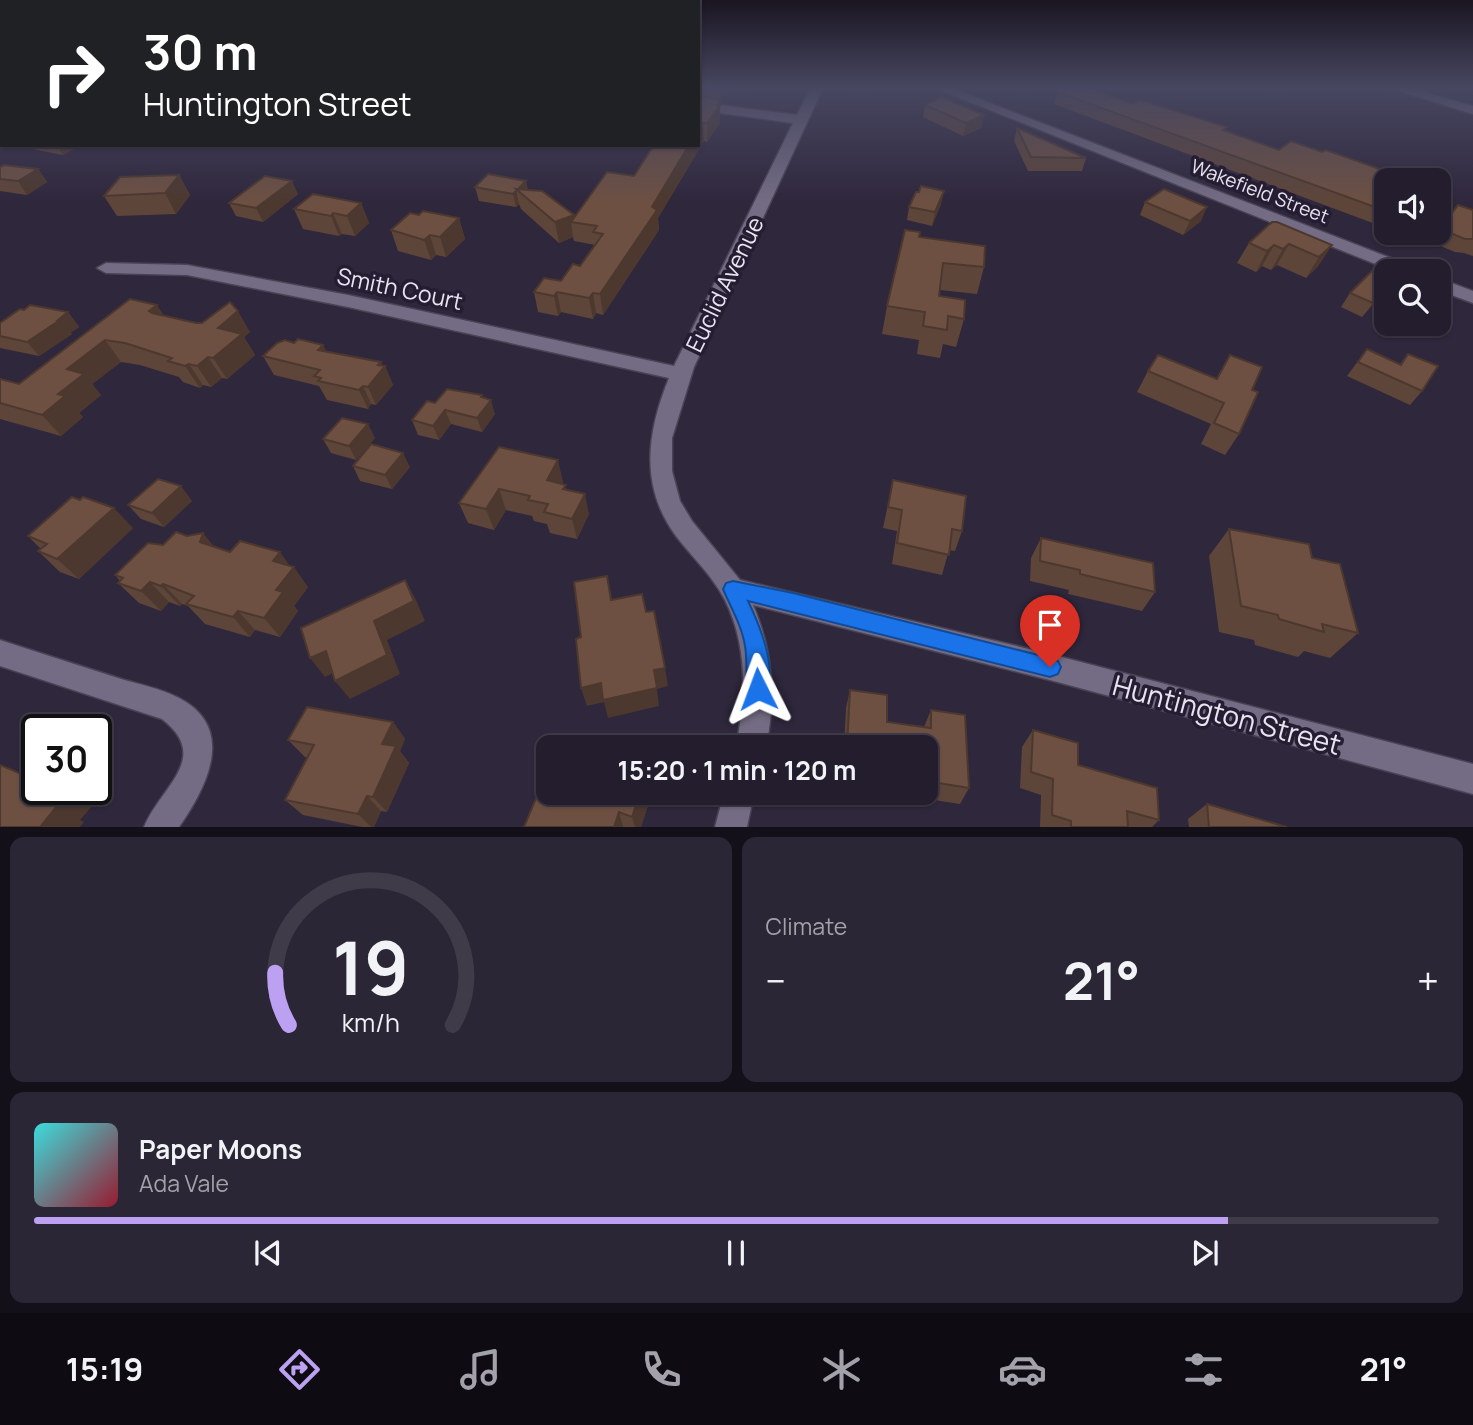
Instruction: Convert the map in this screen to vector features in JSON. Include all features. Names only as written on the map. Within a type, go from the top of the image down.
[{"type":"street","name":"Euclid Avenue","points":[[733,589],[681,527],[664,489],[660,466],[661,433],[682,373],[798,127]]},
{"type":"street","name":"Wakefield Street","points":[[1039,127],[1377,259]]},
{"type":"street","name":"Smith Court","points":[[106,268],[187,270],[348,301],[682,373]]},
{"type":"street","points":[[1451,288],[1473,297]]},
{"type":"street","points":[[733,589],[746,613],[756,648],[758,689],[752,735]]},
{"type":"street","name":"Huntington Street","points":[[733,589],[1063,671],[1473,779]]},
{"type":"street","points":[[0,653],[170,708],[187,718],[197,733],[199,753],[192,776],[160,827]]},
{"type":"street","points":[[731,827],[736,805]]},
{"type":"building","points":[[1153,127],[1226,127],[1223,130],[1279,150],[1291,141],[1322,152],[1326,150],[1377,168],[1374,168],[1374,207]]},
{"type":"building","points":[[1017,128],[1086,158],[1031,157]]},
{"type":"building","points":[[653,147],[688,147],[652,207],[657,210],[600,294],[593,293],[589,298],[557,292],[554,296],[534,292],[544,278],[561,281],[573,264],[580,266],[603,234],[593,232],[597,226],[571,222],[607,172],[634,176]]},
{"type":"building","points":[[4,165],[38,169],[18,181],[0,179],[0,167]]},
{"type":"building","points":[[488,174],[526,181],[513,194],[475,187]]},
{"type":"building","points":[[179,175],[165,193],[104,196],[120,177]]},
{"type":"building","points":[[265,176],[292,181],[256,208],[229,203]]},
{"type":"building","points":[[921,186],[944,191],[935,212],[909,207]]},
{"type":"building","points":[[516,189],[542,191],[574,215],[555,222]]},
{"type":"building","points":[[1164,189],[1207,207],[1190,221],[1145,202]]},
{"type":"building","points":[[313,194],[361,203],[347,216],[294,209]]},
{"type":"building","points":[[1458,205],[1473,210],[1473,239],[1451,233],[1452,213]]},
{"type":"building","points":[[423,211],[459,218],[440,237],[430,235],[424,240],[391,230],[410,213],[419,215]]},
{"type":"building","points":[[1272,222],[1332,245],[1319,257],[1289,244],[1283,249],[1274,245],[1267,251],[1249,243]]},
{"type":"building","points":[[905,230],[920,232],[919,237],[985,246],[984,267],[943,263],[939,296],[965,300],[964,319],[948,316],[947,330],[923,326],[925,312],[887,306]]},
{"type":"building","points":[[1372,271],[1374,272],[1373,303],[1350,293]]},
{"type":"building","points":[[130,299],[157,305],[149,311],[152,313],[196,323],[202,323],[230,302],[238,311],[218,328],[242,334],[213,358],[208,357],[197,366],[185,366],[168,361],[172,358],[125,343],[105,340],[67,369],[84,374],[58,394],[65,396],[42,415],[0,403],[0,379],[19,384]]},
{"type":"building","points":[[30,305],[68,312],[27,342],[0,336],[0,323]]},
{"type":"building","points":[[298,339],[323,345],[318,350],[381,362],[378,365],[385,366],[368,387],[363,386],[359,390],[318,381],[321,378],[314,376],[320,370],[263,356],[277,343],[285,340],[294,343]]},
{"type":"building","points":[[1367,349],[1401,365],[1408,354],[1438,366],[1422,391],[1358,362]]},
{"type":"building","points":[[1158,355],[1217,379],[1230,355],[1262,367],[1252,390],[1258,392],[1239,434],[1214,423],[1224,403],[1148,371]]},
{"type":"building","points":[[447,389],[482,395],[481,397],[491,400],[477,418],[445,410],[433,426],[412,420],[427,401],[435,403]]},
{"type":"building","points":[[342,418],[368,424],[349,446],[323,439]]},
{"type":"building","points":[[371,444],[403,453],[385,475],[353,466]]},
{"type":"building","points":[[499,447],[558,460],[547,480],[566,485],[563,489],[585,494],[572,519],[544,512],[548,504],[528,500],[530,496],[499,489],[486,509],[459,503]]},
{"type":"building","points":[[158,479],[181,486],[152,513],[128,505]]},
{"type":"building","points":[[893,480],[966,496],[962,531],[952,529],[949,555],[897,543],[902,510],[888,507]]},
{"type":"building","points":[[72,497],[80,500],[83,497],[114,508],[57,559],[38,551],[47,544],[28,536]]},
{"type":"building","points":[[1229,529],[1309,544],[1312,558],[1340,564],[1358,633],[1322,624],[1324,632],[1279,619],[1278,615],[1241,606]]},
{"type":"building","points":[[176,532],[187,536],[203,533],[200,542],[230,552],[240,541],[280,552],[273,561],[294,567],[276,590],[283,592],[264,618],[238,611],[233,617],[186,604],[194,596],[163,584],[161,586],[150,582],[141,591],[118,583],[123,578],[115,575],[148,543],[163,545]]},
{"type":"building","points":[[1041,538],[1153,563],[1155,592],[1080,574],[1080,570],[1040,561]]},
{"type":"building","points":[[607,576],[611,600],[642,594],[646,612],[654,611],[665,668],[654,670],[657,688],[603,700],[601,683],[581,688],[576,639],[581,637],[574,582]]},
{"type":"building","points":[[405,580],[414,601],[374,621],[387,655],[335,681],[326,651],[310,658],[301,628]]},
{"type":"building","points":[[850,690],[887,695],[887,722],[931,728],[931,710],[965,715],[969,788],[938,783],[938,735],[848,735]]},
{"type":"building","points":[[307,707],[393,722],[382,744],[396,746],[373,797],[367,796],[358,814],[285,800],[314,745],[288,740]]},
{"type":"building","points":[[1033,730],[1078,743],[1078,765],[1157,788],[1159,820],[1127,811],[1128,827],[1071,827],[1071,821],[1052,815],[1053,779],[1031,772]]},
{"type":"building","points":[[0,765],[21,774],[21,805],[56,807],[40,827],[0,827]]},
{"type":"building","points":[[536,798],[536,805],[636,805],[632,817],[619,812],[614,827],[524,827]]},
{"type":"building","points":[[1207,804],[1287,827],[1209,827]]},
{"type":"route","points":[[758,689],[756,648],[752,630],[733,589],[1050,667]]}]
